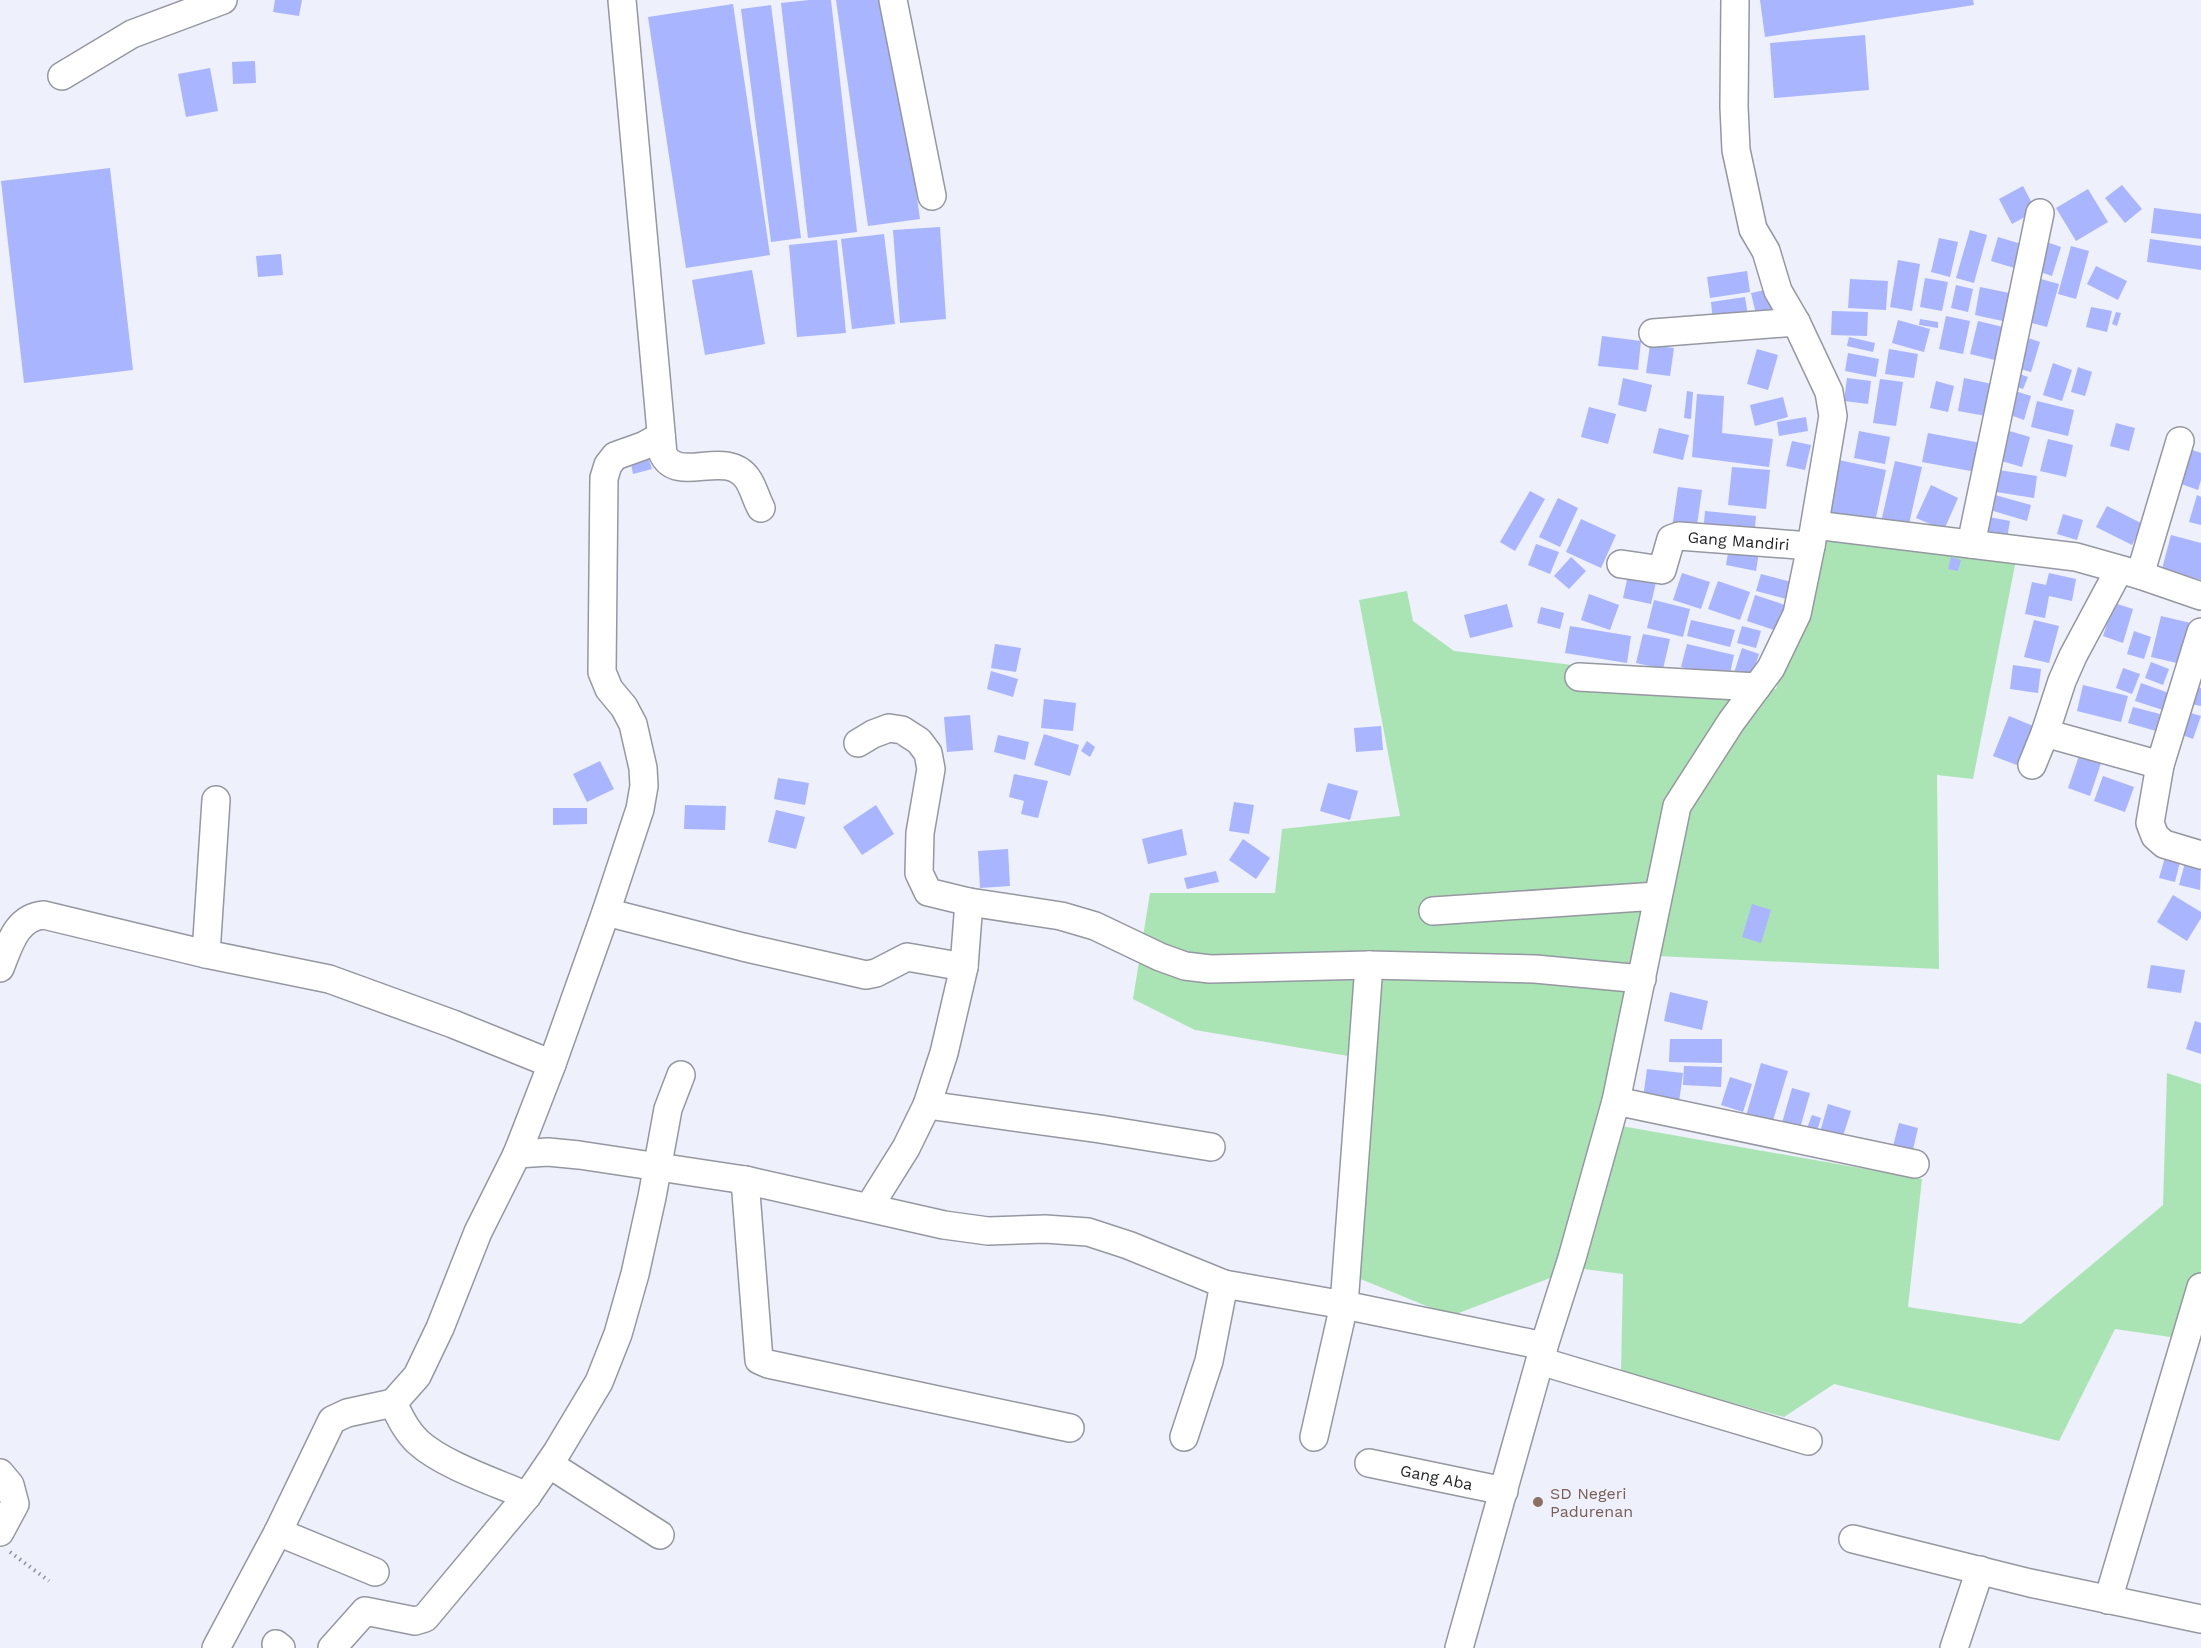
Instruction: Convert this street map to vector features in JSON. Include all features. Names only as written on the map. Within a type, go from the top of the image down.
[{"type":"street","points":[[62,76],[132,34],[223,0]]},
{"type":"street","points":[[622,0],[663,454],[666,460],[683,467],[717,464],[737,469],[747,478],[761,508]]},
{"type":"street","points":[[893,0],[932,196]]},
{"type":"street","points":[[1459,1648],[1616,1101],[1677,806],[1731,722],[1771,668],[1797,614],[1813,536],[1833,416],[1832,405],[1829,392],[1796,322],[1778,291],[1766,251],[1753,229],[1736,150],[1735,0]]},
{"type":"street","points":[[1971,544],[2040,213]]},
{"type":"street","points":[[1653,333],[1796,322]]},
{"type":"street","points":[[216,1648],[278,1532],[332,1420],[347,1413],[393,1403],[417,1376],[440,1328],[478,1232],[517,1154],[552,1064],[606,912],[640,809],[644,786],[643,768],[633,724],[624,707],[609,689],[602,672],[604,478],[608,465],[615,456],[643,446],[661,436]]},
{"type":"street","points":[[2032,765],[2073,656],[2130,572],[2180,441]]},
{"type":"street","name":"Gang Mandiri","points":[[1621,564],[1662,570],[1671,539],[1679,536],[1813,536]]},
{"type":"street","points":[[1813,536],[1971,544],[2076,557],[2201,596]]},
{"type":"street","points":[[2201,632],[2160,765],[2150,823],[2155,836],[2164,844],[2201,855]]},
{"type":"street","points":[[1579,677],[1757,687]]},
{"type":"street","points":[[858,743],[889,728],[902,730],[920,741],[928,753],[931,769],[920,833],[918,873],[928,891],[969,903],[1061,916],[1095,926],[1160,957],[1185,966],[1210,969],[1370,965],[1535,969],[1642,980]]},
{"type":"street","points":[[2045,733],[2160,765]]},
{"type":"street","points":[[206,954],[216,800]]},
{"type":"street","points":[[1433,911],[1657,896]]},
{"type":"street","points":[[868,1207],[906,1148],[927,1105],[944,1053],[964,967],[969,903]]},
{"type":"street","points":[[606,912],[866,975],[876,973],[907,957],[964,967]]},
{"type":"street","points":[[0,968],[14,933],[28,919],[38,915],[53,917],[206,954],[329,979],[453,1023],[552,1064]]},
{"type":"street","points":[[1314,1437],[1344,1305],[1370,965]]},
{"type":"street","points":[[332,1648],[365,1611],[415,1621],[425,1618],[527,1496],[549,1464],[598,1382],[618,1334],[635,1274],[668,1109],[681,1075]]},
{"type":"street","points":[[1616,1101],[1915,1164]]},
{"type":"street","points":[[927,1105],[1211,1147]]},
{"type":"street","points":[[517,1154],[559,1153],[745,1180],[944,1225],[977,1229],[1045,1229],[1088,1232],[1128,1245],[1224,1284],[1344,1305],[1542,1353],[1808,1441]]},
{"type":"street","points":[[745,1180],[759,1360],[768,1364],[1070,1428]]},
{"type":"street","points":[[1184,1437],[1209,1361],[1224,1284]]},
{"type":"street","points":[[2108,1600],[2201,1287]]},
{"type":"street","points":[[393,1403],[405,1427],[418,1443],[445,1460],[527,1496]]},
{"type":"street","name":"Gang Aba","points":[[1370,1463],[1504,1491]]},
{"type":"street","points":[[549,1464],[660,1535]]},
{"type":"street","points":[[0,1473],[10,1485],[15,1504],[4,1541]]},
{"type":"street","points":[[278,1532],[375,1572]]},
{"type":"street","points":[[1853,1539],[2201,1620]]},
{"type":"street","points":[[1954,1648],[1980,1570]]},
{"type":"path","points":[[4,1541],[49,1581]]},
{"type":"green space","points":[[1824,538],[2016,560],[1973,779],[1937,775],[1939,969],[1656,956],[1610,1124],[1922,1179],[1908,1307],[2021,1324],[2163,1205],[2167,1073],[2201,1084],[2201,1270],[2177,1338],[2115,1329],[2059,1441],[1834,1384],[1784,1417],[1621,1372],[1623,1274],[1576,1268],[1451,1316],[1353,1276],[1354,1057],[1195,1030],[1133,999],[1150,893],[1275,893],[1282,829],[1400,816],[1359,600],[1407,591],[1413,621],[1454,651],[1776,689]]},
{"type":"building","points":[[275,0],[302,0],[299,16],[273,12]]},
{"type":"building","points":[[831,0],[857,232],[808,238],[781,3]]},
{"type":"building","points":[[836,0],[889,0],[920,219],[868,226]]},
{"type":"building","points":[[1760,0],[1973,0],[1974,5],[1765,37]]},
{"type":"building","points":[[733,4],[770,255],[686,268],[648,17]]},
{"type":"building","points":[[771,5],[801,238],[771,242],[741,9]]},
{"type":"building","points":[[1865,35],[1869,90],[1774,98],[1770,43]]},
{"type":"building","points":[[255,61],[256,83],[233,84],[232,62]]},
{"type":"building","points":[[210,68],[218,111],[186,117],[178,74]]},
{"type":"building","points":[[110,168],[133,370],[24,383],[1,181]]},
{"type":"building","points":[[2122,185],[2142,209],[2125,223],[2105,198]]},
{"type":"building","points":[[2023,186],[2036,211],[2012,224],[1999,199]]},
{"type":"building","points":[[2088,189],[2108,222],[2076,241],[2056,208]]},
{"type":"building","points":[[2154,208],[2201,214],[2201,239],[2151,233]]},
{"type":"building","points":[[940,227],[946,319],[900,323],[893,230]]},
{"type":"building","points":[[1970,230],[1987,235],[1974,283],[1956,278]]},
{"type":"building","points":[[884,234],[895,324],[852,329],[841,239]]},
{"type":"building","points":[[1998,237],[2028,246],[2021,270],[1991,261]]},
{"type":"building","points":[[1939,238],[1958,242],[1950,277],[1931,272]]},
{"type":"building","points":[[2150,239],[2201,246],[2201,270],[2147,262]]},
{"type":"building","points":[[837,240],[846,333],[797,337],[789,245]]},
{"type":"building","points":[[2044,241],[2061,247],[2052,276],[2035,270]]},
{"type":"building","points":[[2071,246],[2089,251],[2076,299],[2058,294]]},
{"type":"building","points":[[281,254],[283,275],[258,277],[256,256]]},
{"type":"building","points":[[1898,260],[1920,264],[1912,311],[1890,307]]},
{"type":"building","points":[[2096,266],[2127,281],[2118,300],[2087,284]]},
{"type":"building","points":[[752,270],[765,344],[705,355],[692,280]]},
{"type":"building","points":[[1747,271],[1750,292],[1710,298],[1707,277]]},
{"type":"building","points":[[1925,278],[1948,282],[1942,311],[1920,307]]},
{"type":"building","points":[[2037,278],[2059,284],[2047,327],[2025,321]]},
{"type":"building","points":[[1850,279],[1888,281],[1886,310],[1848,308]]},
{"type":"building","points":[[1956,285],[1973,289],[1968,312],[1951,308]]},
{"type":"building","points":[[1980,287],[2019,295],[2012,323],[1975,315]]},
{"type":"building","points":[[1770,289],[1775,314],[1757,318],[1751,293]]},
{"type":"building","points":[[1745,297],[1748,316],[1713,322],[1711,302]]},
{"type":"building","points":[[2091,307],[2112,311],[2107,332],[2086,327]]},
{"type":"building","points":[[1832,311],[1868,312],[1867,336],[1831,335]]},
{"type":"building","points":[[2116,312],[2121,313],[2117,326],[2112,324]]},
{"type":"building","points":[[1946,316],[1970,321],[1963,354],[1939,349]]},
{"type":"building","points":[[1920,319],[1938,322],[1938,328],[1919,325]]},
{"type":"building","points":[[1898,320],[1930,329],[1924,352],[1892,343]]},
{"type":"building","points":[[1978,321],[2007,328],[1999,361],[1970,354]]},
{"type":"building","points":[[1602,336],[1641,341],[1638,370],[1598,366]]},
{"type":"building","points":[[2022,336],[2040,342],[2031,372],[2013,367]]},
{"type":"building","points":[[1849,337],[1875,343],[1873,352],[1847,346]]},
{"type":"building","points":[[1650,345],[1674,348],[1670,376],[1646,373]]},
{"type":"building","points":[[1757,349],[1778,355],[1768,390],[1747,384]]},
{"type":"building","points":[[1889,349],[1918,354],[1914,378],[1885,374]]},
{"type":"building","points":[[1848,353],[1879,359],[1876,377],[1845,371]]},
{"type":"building","points":[[2053,363],[2072,370],[2062,401],[2043,395]]},
{"type":"building","points":[[2078,367],[2092,372],[2085,396],[2071,392]]},
{"type":"building","points":[[2011,371],[2028,377],[2023,389],[2006,383]]},
{"type":"building","points":[[1623,378],[1652,385],[1646,412],[1618,405]]},
{"type":"building","points":[[1847,378],[1871,381],[1868,404],[1844,401]]},
{"type":"building","points":[[1964,378],[1992,384],[1986,416],[1958,411]]},
{"type":"building","points":[[1880,379],[1903,382],[1896,426],[1873,423]]},
{"type":"building","points":[[1936,381],[1954,386],[1948,412],[1930,408]]},
{"type":"building","points":[[2009,389],[2031,396],[2024,420],[2002,412]]},
{"type":"building","points":[[1687,391],[1693,392],[1691,419],[1684,418]]},
{"type":"building","points":[[1697,394],[1724,396],[1722,433],[1773,439],[1769,467],[1692,457]]},
{"type":"building","points":[[1783,397],[1788,417],[1755,426],[1750,405]]},
{"type":"building","points":[[2037,401],[2074,410],[2068,436],[2031,427]]},
{"type":"building","points":[[1589,407],[1616,414],[1608,444],[1581,437]]},
{"type":"building","points":[[1806,417],[1808,431],[1779,436],[1777,422]]},
{"type":"building","points":[[2116,423],[2135,428],[2129,451],[2110,446]]},
{"type":"building","points":[[1659,428],[1689,435],[1683,460],[1653,453]]},
{"type":"building","points":[[2006,430],[2030,437],[2022,467],[1998,460]]},
{"type":"building","points":[[1859,431],[1890,437],[1885,464],[1854,458]]},
{"type":"building","points":[[1928,433],[1981,443],[1976,472],[1922,462]]},
{"type":"building","points":[[2048,439],[2073,445],[2066,477],[2040,471]]},
{"type":"building","points":[[1792,441],[1811,445],[1805,470],[1786,466]]},
{"type":"building","points":[[2184,447],[2201,453],[2201,480],[2198,490],[2173,481]]},
{"type":"building","points":[[647,454],[652,469],[633,474],[630,459]]},
{"type":"building","points":[[1834,459],[1886,470],[1874,527],[1822,516]]},
{"type":"building","points":[[1895,461],[1922,467],[1908,528],[1881,522]]},
{"type":"building","points":[[1732,467],[1770,470],[1766,509],[1728,505]]},
{"type":"building","points":[[1999,470],[2037,476],[2034,498],[1996,492]]},
{"type":"building","points":[[1931,485],[1958,498],[1944,530],[1916,518]]},
{"type":"building","points":[[1678,487],[1702,490],[1696,532],[1672,528]]},
{"type":"building","points":[[1530,491],[1545,499],[1515,551],[1500,542]]},
{"type":"building","points":[[1995,495],[2031,505],[2027,521],[1990,510]]},
{"type":"building","points":[[2197,495],[2201,497],[2201,525],[2189,522]]},
{"type":"building","points":[[1558,498],[1578,508],[1560,547],[1539,537]]},
{"type":"building","points":[[2107,506],[2143,524],[2132,545],[2096,527]]},
{"type":"building","points":[[1705,511],[1756,516],[1754,538],[1703,533]]},
{"type":"building","points":[[2063,514],[2083,520],[2077,540],[2057,534]]},
{"type":"building","points":[[1989,517],[2010,521],[2006,544],[1985,539]]},
{"type":"building","points":[[1581,519],[1616,535],[1601,568],[1566,552]]},
{"type":"building","points":[[2171,535],[2201,543],[2201,580],[2162,569]]},
{"type":"building","points":[[1536,544],[1559,552],[1550,574],[1528,565]]},
{"type":"building","points":[[1729,547],[1759,552],[1756,571],[1726,565]]},
{"type":"building","points":[[1571,557],[1586,571],[1569,589],[1554,576]]},
{"type":"building","points":[[1951,557],[1961,560],[1958,571],[1948,569]]},
{"type":"building","points":[[1682,573],[1710,582],[1701,609],[1673,600]]},
{"type":"building","points":[[2049,573],[2076,579],[2072,601],[2049,596],[2045,618],[2025,614],[2032,582],[2046,585]]},
{"type":"building","points":[[1761,574],[1795,583],[1790,600],[1756,591]]},
{"type":"building","points":[[1628,575],[1656,582],[1651,604],[1623,598]]},
{"type":"building","points":[[1718,581],[1750,592],[1740,620],[1708,609]]},
{"type":"building","points":[[1589,594],[1619,605],[1610,630],[1581,620]]},
{"type":"building","points":[[1755,595],[1785,605],[1777,631],[1747,621]]},
{"type":"building","points":[[1654,600],[1690,609],[1683,637],[1647,628]]},
{"type":"building","points":[[2114,603],[2133,609],[2123,643],[2103,636]]},
{"type":"building","points":[[1507,604],[1513,627],[1470,638],[1464,615]]},
{"type":"building","points":[[1541,607],[1564,613],[1560,629],[1537,623]]},
{"type":"building","points":[[2161,616],[2191,623],[2181,664],[2151,657]]},
{"type":"building","points":[[1691,620],[1735,630],[1730,647],[1687,636]]},
{"type":"building","points":[[2034,620],[2059,626],[2049,663],[2024,657]]},
{"type":"building","points":[[1570,626],[1631,636],[1627,663],[1565,653]]},
{"type":"building","points":[[1742,626],[1761,631],[1756,648],[1737,643]]},
{"type":"building","points":[[2134,631],[2151,637],[2144,659],[2127,654]]},
{"type":"building","points":[[1643,634],[1670,639],[1663,669],[1636,663]]},
{"type":"building","points":[[995,644],[1021,648],[1016,672],[991,668]]},
{"type":"building","points":[[1687,644],[1734,655],[1729,678],[1681,667]]},
{"type":"building","points":[[1742,648],[1759,654],[1750,682],[1733,676]]},
{"type":"building","points":[[2151,662],[2169,669],[2163,685],[2145,678]]},
{"type":"building","points":[[2013,665],[2041,669],[2038,693],[2010,689]]},
{"type":"building","points":[[2123,668],[2140,674],[2132,694],[2116,688]]},
{"type":"building","points":[[991,671],[1018,679],[1013,697],[987,689]]},
{"type":"building","points":[[2141,683],[2169,693],[2163,710],[2135,701]]},
{"type":"building","points":[[2083,685],[2128,696],[2121,722],[2077,711]]},
{"type":"building","points":[[2190,686],[2201,688],[2201,706],[2187,703]]},
{"type":"building","points":[[1044,699],[1076,703],[1073,731],[1041,728]]},
{"type":"building","points":[[2133,707],[2160,714],[2156,731],[2128,723]]},
{"type":"building","points":[[2184,711],[2201,716],[2193,739],[2177,733]]},
{"type":"building","points":[[970,715],[973,750],[947,752],[944,717]]},
{"type":"building","points":[[2009,716],[2038,728],[2022,767],[1993,756]]},
{"type":"building","points":[[1381,726],[1383,750],[1356,752],[1354,728]]},
{"type":"building","points":[[1044,734],[1079,745],[1070,776],[1034,765]]},
{"type":"building","points":[[998,735],[1029,742],[1025,760],[994,752]]},
{"type":"building","points":[[1087,741],[1095,747],[1090,757],[1081,751]]},
{"type":"building","points":[[2079,756],[2101,763],[2090,796],[2068,788]]},
{"type":"building","points":[[600,761],[614,789],[587,802],[573,774]]},
{"type":"building","points":[[1014,774],[1048,781],[1038,818],[1021,814],[1024,801],[1009,797]]},
{"type":"building","points":[[2103,776],[2134,787],[2125,812],[2094,801]]},
{"type":"building","points":[[778,778],[809,783],[805,805],[774,799]]},
{"type":"building","points":[[1328,783],[1358,791],[1350,820],[1320,811]]},
{"type":"building","points":[[1234,802],[1254,805],[1249,834],[1229,831]]},
{"type":"building","points":[[685,805],[726,806],[725,830],[684,829]]},
{"type":"building","points":[[876,805],[894,834],[862,855],[843,827]]},
{"type":"building","points":[[553,808],[587,808],[587,824],[553,825]]},
{"type":"building","points":[[776,810],[805,817],[796,849],[768,842]]},
{"type":"building","points":[[1182,829],[1187,855],[1148,864],[1142,839]]},
{"type":"building","points":[[1243,839],[1270,858],[1256,879],[1229,860]]},
{"type":"building","points":[[1008,849],[1010,886],[980,888],[978,851]]},
{"type":"building","points":[[2166,854],[2181,858],[2175,882],[2159,878]]},
{"type":"building","points":[[2186,859],[2201,863],[2200,890],[2179,885]]},
{"type":"building","points":[[1216,871],[1219,882],[1187,889],[1184,878]]},
{"type":"building","points":[[2173,895],[2201,912],[2201,918],[2187,941],[2157,922]]},
{"type":"building","points":[[1752,904],[1771,910],[1761,943],[1742,937]]},
{"type":"building","points":[[2151,965],[2185,970],[2181,993],[2147,988]]},
{"type":"building","points":[[1670,992],[1708,1001],[1702,1030],[1664,1021]]},
{"type":"building","points":[[2195,1021],[2201,1023],[2201,1054],[2186,1049]]},
{"type":"building","points":[[1670,1039],[1722,1039],[1722,1063],[1669,1062]]},
{"type":"building","points":[[1761,1063],[1788,1071],[1771,1127],[1745,1120]]},
{"type":"building","points":[[1684,1066],[1722,1067],[1721,1087],[1683,1085]]},
{"type":"building","points":[[1647,1069],[1683,1073],[1679,1102],[1643,1098]]},
{"type":"building","points":[[1730,1077],[1752,1084],[1743,1112],[1721,1105]]},
{"type":"building","points":[[1792,1088],[1810,1093],[1800,1128],[1782,1123]]},
{"type":"building","points":[[1828,1104],[1851,1111],[1842,1139],[1820,1132]]},
{"type":"building","points":[[1812,1115],[1821,1118],[1817,1131],[1807,1128]]},
{"type":"building","points":[[1899,1123],[1918,1128],[1911,1158],[1891,1154]]},
{"type":"place","name":"SD Negeri Padurenan","points":[[1538,1502]]}]
